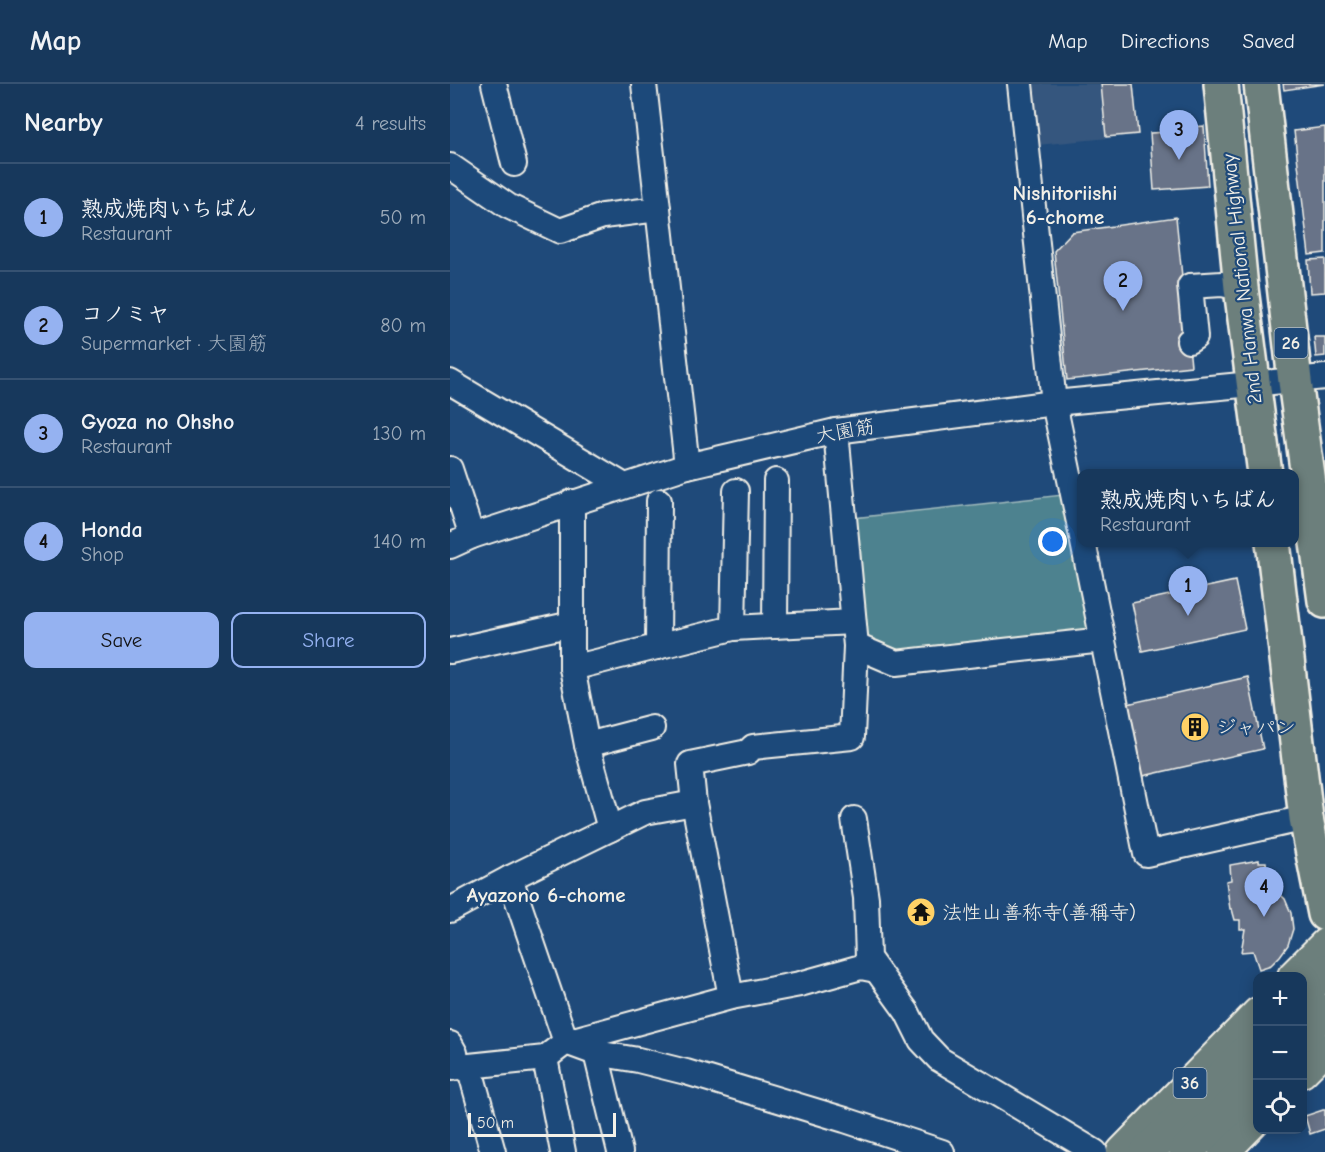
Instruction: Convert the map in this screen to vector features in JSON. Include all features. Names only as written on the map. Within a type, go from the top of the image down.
[{"type":"highway","name":"2nd Hanwa National Highway","points":[[1221,84],[1263,469]]},
{"type":"highway","name":"2nd Hanwa National Highway","points":[[1261,84],[1310,379],[1325,601]]},
{"type":"highway","points":[[1273,547],[1306,818],[1325,914]]},
{"type":"highway","points":[[1307,989],[1325,971]]},
{"type":"highway","points":[[1307,1029],[1325,1011]]},
{"type":"highway","points":[[1148,1152],[1253,1044]]},
{"type":"highway","points":[[1186,1152],[1253,1084]]},
{"type":"main road","points":[[1297,972],[1325,944]]},
{"type":"main road","name":"36","points":[[1122,1152],[1253,1017]]},
{"type":"main road","points":[[1307,1067],[1325,1049]]},
{"type":"main road","points":[[1224,1152],[1253,1121]]},
{"type":"street","points":[[494,84],[514,164]]},
{"type":"street","points":[[644,84],[687,466]]},
{"type":"street","points":[[1020,84],[1054,403],[1077,513]]},
{"type":"street","points":[[450,166],[508,206],[560,231],[603,216],[658,209]]},
{"type":"street","points":[[1189,346],[1198,349],[1206,339],[1200,295],[1242,288]]},
{"type":"street","name":"大園筋","points":[[450,546],[472,536],[623,485],[687,466],[836,431],[1054,403],[1254,382],[1310,379]]},
{"type":"street","points":[[450,382],[623,485]]},
{"type":"street","points":[[731,997],[694,803],[690,764],[748,752],[753,747],[852,737],[856,646],[836,431]]},
{"type":"street","points":[[450,469],[472,536]]},
{"type":"street","points":[[776,481],[776,626]]},
{"type":"street","points":[[733,628],[736,491]]},
{"type":"street","points":[[658,647],[659,501]]},
{"type":"street","points":[[572,502],[572,668],[587,746],[610,829]]},
{"type":"street","points":[[1084,547],[1110,686],[1146,854],[1306,818]]},
{"type":"street","points":[[572,668],[733,628],[853,622]]},
{"type":"street","points":[[450,651],[572,624]]},
{"type":"street","points":[[856,646],[896,663],[1102,640]]},
{"type":"street","points":[[587,746],[652,728]]},
{"type":"street","points":[[450,910],[510,878],[645,813],[694,803]]},
{"type":"street","points":[[854,819],[866,898],[868,958],[907,1012],[921,1040],[939,1059],[1095,1152]]},
{"type":"street","points":[[510,878],[566,1042]]},
{"type":"street","points":[[493,1152],[456,1061],[545,1058],[566,1042],[731,997],[800,984],[861,967],[876,970]]},
{"type":"street","points":[[566,1042],[596,1053],[638,1060],[686,1072],[942,1152]]},
{"type":"street","points":[[596,1053],[620,1152]]},
{"type":"street","points":[[545,1058],[563,1152]]},
{"type":"shaded area","points":[[1031,84],[1134,84],[1139,135],[1037,145]]},
{"type":"green space","points":[[1063,495],[1090,634],[895,654],[866,637],[853,518]]},
{"type":"building","points":[[1101,84],[1133,84],[1138,134],[1106,137]]},
{"type":"building","points":[[1283,84],[1325,84],[1284,90]]},
{"type":"building","points":[[1204,126],[1208,186],[1154,190],[1150,133]]},
{"type":"building","points":[[1325,127],[1325,253],[1309,255],[1294,131]]},
{"type":"building","points":[[1176,217],[1191,366],[1067,380],[1054,251],[1072,232]]},
{"type":"building","points":[[1325,259],[1325,292],[1310,293],[1308,260]]},
{"type":"building","points":[[1314,337],[1325,337],[1325,356],[1316,357]]},
{"type":"building","points":[[1235,581],[1245,629],[1142,651],[1132,603]]},
{"type":"building","name":"ジャパン","points":[[1248,677],[1263,749],[1143,776],[1127,704]]},
{"type":"building","points":[[1259,860],[1259,862],[1266,862],[1269,884],[1285,899],[1291,913],[1293,929],[1288,945],[1280,956],[1271,965],[1259,969],[1253,951],[1241,952],[1245,929],[1240,929],[1240,920],[1235,920],[1232,909],[1230,909],[1226,881],[1231,880],[1230,865]]},
{"type":"building","points":[[1325,1110],[1325,1129],[1310,1134],[1307,1115]]},
{"type":"place","name":"Gyoza no Ohsho","points":[[1179,160]]},
{"type":"place","name":"コノミヤ","points":[[1123,311]]},
{"type":"place","name":"熟成焼肉いちばん","points":[[1188,616]]},
{"type":"place","name":"ジャパン","points":[[1195,727]]},
{"type":"place","name":"法性山善称寺(善稱寺)","points":[[921,912]]},
{"type":"place","name":"Honda","points":[[1264,917]]},
{"type":"district","name":"Nishitoriishi 6-chome","points":[[1065,205]]},
{"type":"district","name":"Ayazono 6-chome","points":[[546,895]]}]
